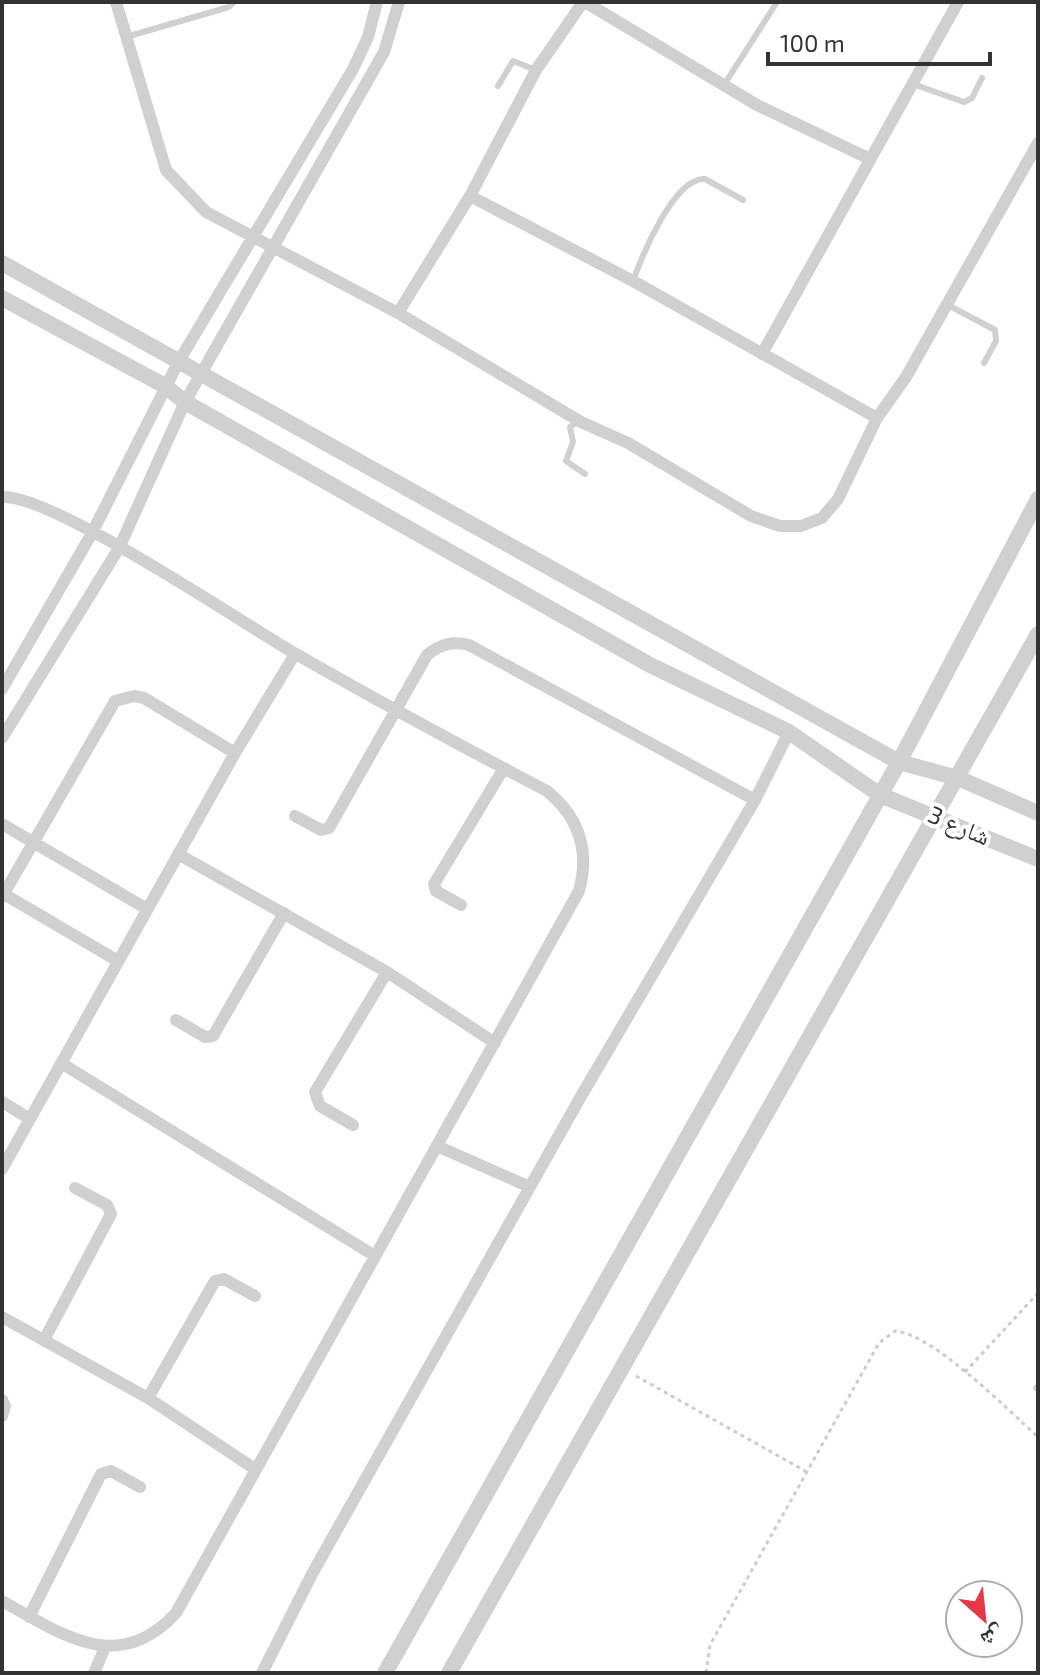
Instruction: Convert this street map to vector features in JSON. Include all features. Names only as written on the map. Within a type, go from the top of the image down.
[{"type":"street","points":[[116,2],[166,170],[206,212],[398,313],[581,422],[628,443],[751,516],[792,527],[822,518],[830,510],[877,418],[906,377],[1038,143]]},
{"type":"street","points":[[2,689],[92,533],[179,361],[353,69],[368,37],[377,2]]},
{"type":"street","points":[[2,738],[119,548],[185,402],[384,52],[399,2]]},
{"type":"street","points":[[398,313],[470,196],[536,70],[584,2],[757,105],[870,159]]},
{"type":"street","points":[[762,354],[958,2]]},
{"type":"street","points":[[470,196],[633,281],[877,418]]},
{"type":"street","name":"شارع 3","points":[[2,263],[899,762],[958,778],[1038,813]]},
{"type":"street","name":"شارع 3","points":[[2,298],[165,386],[185,402],[650,665],[789,732],[880,795],[1038,859]]},
{"type":"street","points":[[2,497],[28,500],[92,533],[295,654],[560,802],[578,828],[585,860],[579,891],[176,1613],[163,1630],[125,1651],[86,1649],[2,1601]]},
{"type":"street","points":[[385,1673],[899,762],[1038,499]]},
{"type":"street","points":[[449,1673],[1038,634]]},
{"type":"street","points":[[295,816],[321,830],[329,828],[427,655],[446,643],[469,645],[755,800]]},
{"type":"street","points":[[2,1169],[235,753],[295,654]]},
{"type":"street","points":[[118,961],[3,895],[107,708],[124,697],[134,696],[154,703],[235,753]]},
{"type":"street","points":[[262,1673],[312,1574],[530,1187],[755,800],[789,732]]},
{"type":"street","points":[[461,905],[436,891],[434,884],[504,768]]},
{"type":"street","points":[[2,824],[147,909]]},
{"type":"street","points":[[178,854],[387,972],[495,1043]]},
{"type":"street","points":[[176,1020],[205,1037],[213,1036],[284,913]]},
{"type":"street","points":[[353,1125],[320,1106],[315,1092],[387,972]]},
{"type":"street","points":[[61,1063],[375,1256]]},
{"type":"street","points":[[2,1102],[30,1119]]},
{"type":"street","points":[[437,1146],[530,1187]]},
{"type":"street","points":[[44,1340],[111,1214],[107,1205],[75,1188]]},
{"type":"street","points":[[148,1398],[215,1281],[224,1279],[255,1296]]},
{"type":"street","points":[[2,1317],[148,1398],[255,1469]]},
{"type":"street","points":[[2,1400],[5,1406],[2,1416]]},
{"type":"street","points":[[29,1617],[101,1474],[111,1471],[140,1487]]},
{"type":"street","points":[[94,1673],[103,1652]]},
{"type":"lane","points":[[126,37],[229,7],[234,2]]},
{"type":"lane","points":[[724,85],[777,2]]},
{"type":"lane","points":[[498,86],[513,61],[536,70]]},
{"type":"lane","points":[[913,84],[964,102],[972,98],[982,78]]},
{"type":"lane","points":[[633,281],[641,257],[670,206],[692,182],[705,179],[743,200]]},
{"type":"lane","points":[[948,305],[995,330],[996,341],[984,363]]},
{"type":"lane","points":[[581,422],[570,427],[573,442],[566,461],[585,474]]},
{"type":"path","points":[[965,1372],[1038,1293]]},
{"type":"path","points":[[706,1673],[710,1645],[879,1343],[895,1331],[910,1332],[965,1372],[1038,1437]]},
{"type":"path","points":[[621,1367],[807,1472]]}]
